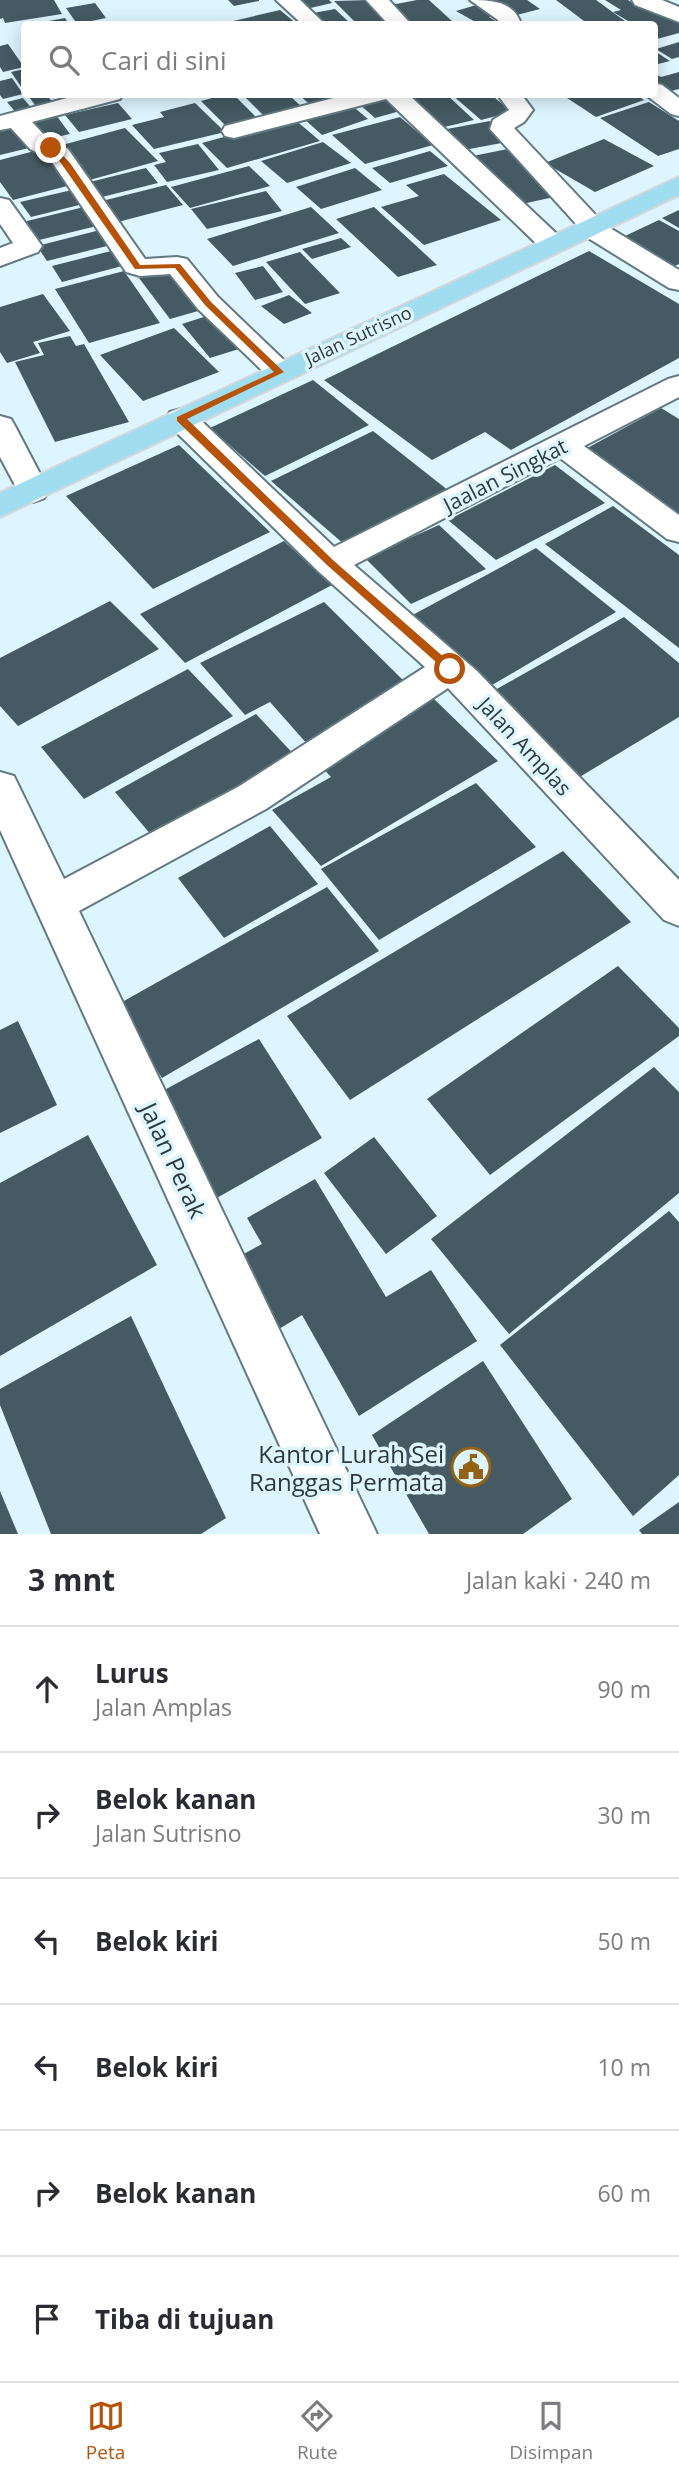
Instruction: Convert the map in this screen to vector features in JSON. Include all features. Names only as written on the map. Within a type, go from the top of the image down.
[{"type":"main road","name":"Jalan Sutrisno","points":[[0,506],[679,185]]},
{"type":"street","points":[[287,0],[311,21]]},
{"type":"street","points":[[377,0],[397,21]]},
{"type":"street","points":[[481,0],[508,17],[509,21]]},
{"type":"street","points":[[643,0],[679,15]]},
{"type":"street","points":[[658,93],[679,109]]},
{"type":"street","points":[[8,121],[97,98]]},
{"type":"street","points":[[233,131],[363,98]]},
{"type":"street","points":[[398,98],[552,244]]},
{"type":"street","points":[[512,98],[522,110],[500,126],[513,142],[563,192],[591,227],[677,278]]},
{"type":"street","points":[[8,121],[39,144],[59,154],[138,267],[177,265],[208,303],[280,372]]},
{"type":"street","points":[[456,154],[513,142]]},
{"type":"street","points":[[0,206],[29,246],[0,258]]},
{"type":"street","name":"Jaalan Singkat","points":[[330,563],[565,446],[679,385]]},
{"type":"street","name":"Jalan Amplas","points":[[181,419],[330,563],[450,669],[679,908]]},
{"type":"street","points":[[0,426],[33,491]]},
{"type":"street","points":[[565,446],[679,531]]},
{"type":"street","points":[[55,904],[252,798],[450,669]]},
{"type":"street","name":"Jalan Perak","points":[[0,787],[349,1534]]},
{"type":"building","points":[[0,0],[54,0],[62,14],[5,23],[3,18],[0,19]]},
{"type":"building","points":[[228,0],[259,0],[259,1],[234,6]]},
{"type":"building","points":[[295,0],[329,0],[332,3],[306,9]]},
{"type":"building","points":[[370,0],[392,21],[354,21],[334,1]]},
{"type":"building","points":[[429,0],[452,21],[403,21],[386,6]]},
{"type":"building","points":[[489,0],[527,0],[540,9],[513,16]]},
{"type":"building","points":[[556,0],[596,0],[625,21],[584,21]]},
{"type":"building","points":[[605,0],[628,0],[637,6],[643,4],[663,16],[672,14],[679,18],[679,33],[658,39],[658,21],[628,21],[613,12],[621,10]]},
{"type":"building","points":[[95,3],[106,18],[75,21],[66,8]]},
{"type":"building","points":[[483,3],[501,14],[489,17],[495,21],[474,21],[456,11]]},
{"type":"building","points":[[335,9],[348,21],[316,21],[308,14]]},
{"type":"building","points":[[280,10],[293,21],[233,21]]},
{"type":"building","points":[[679,42],[679,57],[672,59],[658,48]]},
{"type":"building","points":[[8,44],[21,63],[21,68],[3,72],[0,67],[0,46]]},
{"type":"building","points":[[658,53],[670,61],[658,64]]},
{"type":"building","points":[[21,70],[21,87],[11,72]]},
{"type":"building","points":[[679,72],[679,89],[664,93],[658,89],[658,75],[661,77]]},
{"type":"building","points":[[12,78],[21,94],[3,99],[0,95],[0,81]]},
{"type":"building","points":[[23,98],[34,111],[18,115],[7,102]]},
{"type":"building","points":[[30,98],[49,98],[57,108],[40,112]]},
{"type":"building","points":[[237,98],[259,120],[227,127],[201,101]]},
{"type":"building","points":[[246,98],[292,98],[305,110],[267,119]]},
{"type":"building","points":[[303,98],[351,98],[315,109]]},
{"type":"building","points":[[384,98],[400,111],[375,118],[358,103]]},
{"type":"building","points":[[402,98],[450,98],[474,120],[436,129]]},
{"type":"building","points":[[456,98],[495,98],[512,112],[481,120]]},
{"type":"building","points":[[567,98],[644,100],[596,117]]},
{"type":"building","points":[[649,102],[679,121],[679,149],[658,156],[600,118]]},
{"type":"building","points":[[118,103],[132,119],[79,132],[65,115]]},
{"type":"building","points":[[195,103],[225,132],[154,149],[132,125],[164,117],[160,112]]},
{"type":"building","points":[[350,104],[368,119],[322,135],[302,117]]},
{"type":"building","points":[[56,115],[70,134],[39,141],[26,122]]},
{"type":"building","points":[[400,117],[433,145],[365,164],[332,135]]},
{"type":"building","points":[[293,118],[320,141],[227,168],[202,143]]},
{"type":"building","points":[[490,121],[507,142],[464,150],[447,129]]},
{"type":"building","points":[[15,123],[33,147],[0,155],[0,127]]},
{"type":"building","points":[[125,128],[158,161],[86,181],[55,147]]},
{"type":"building","points":[[604,139],[654,166],[595,192],[545,163]]},
{"type":"building","points":[[323,142],[351,163],[287,183],[261,161]]},
{"type":"building","points":[[198,144],[219,170],[167,182],[154,165],[166,162],[159,153]]},
{"type":"building","points":[[517,147],[563,195],[513,206],[468,157]]},
{"type":"building","points":[[46,148],[75,184],[13,200],[0,182],[0,160]]},
{"type":"building","points":[[430,151],[448,166],[390,183],[372,168]]},
{"type":"building","points":[[249,166],[270,186],[190,208],[171,187]]},
{"type":"building","points":[[146,168],[158,183],[102,197],[90,182]]},
{"type":"building","points":[[355,168],[382,190],[321,209],[296,187]]},
{"type":"building","points":[[444,174],[501,220],[424,245],[381,207],[419,196],[406,185]]},
{"type":"building","points":[[166,185],[183,205],[114,223],[98,202]]},
{"type":"building","points":[[72,190],[83,204],[31,217],[20,202]]},
{"type":"building","points":[[266,191],[282,211],[207,229],[191,209]]},
{"type":"building","points":[[84,207],[97,226],[35,241],[23,222]]},
{"type":"building","points":[[311,207],[339,233],[233,266],[207,239]]},
{"type":"building","points":[[374,207],[437,265],[398,277],[336,219]]},
{"type":"building","points":[[679,210],[679,228],[662,218]]},
{"type":"building","points":[[659,220],[679,231],[679,264],[675,266],[625,236]]},
{"type":"building","points":[[100,230],[111,245],[47,261],[37,246]]},
{"type":"building","points":[[341,238],[351,247],[312,259],[302,249]]},
{"type":"building","points":[[111,251],[122,266],[62,282],[52,266]]},
{"type":"building","points":[[589,251],[679,304],[679,358],[511,450],[485,432],[432,460],[324,380]]},
{"type":"building","points":[[300,252],[340,293],[305,304],[266,262]]},
{"type":"building","points":[[263,266],[283,292],[255,300],[235,273]]},
{"type":"building","points":[[124,271],[160,323],[89,343],[55,289]]},
{"type":"building","points":[[166,271],[198,311],[170,319],[139,278]]},
{"type":"building","points":[[43,294],[70,331],[33,342],[40,353],[7,363],[0,352],[0,307]]},
{"type":"building","points":[[289,295],[312,313],[284,324],[261,306]]},
{"type":"building","points":[[213,314],[242,348],[210,358],[182,324]]},
{"type":"building","points":[[174,328],[219,372],[143,401],[100,355]]},
{"type":"building","points":[[70,336],[76,346],[84,344],[129,422],[55,442],[15,362],[44,355],[38,343]]},
{"type":"building","points":[[313,380],[369,425],[265,476],[210,428]]},
{"type":"building","points":[[661,408],[679,419],[679,522],[580,452]]},
{"type":"building","points":[[373,431],[449,491],[345,545],[271,481]]},
{"type":"building","points":[[179,445],[270,532],[153,589],[66,496]]},
{"type":"building","points":[[555,465],[605,503],[496,560],[448,520]]},
{"type":"building","points":[[613,506],[679,555],[679,648],[545,544]]},
{"type":"building","points":[[439,525],[486,569],[411,604],[365,558]]},
{"type":"building","points":[[284,541],[332,585],[185,663],[140,614]]},
{"type":"building","points":[[536,548],[616,612],[487,688],[409,617]]},
{"type":"building","points":[[110,601],[159,649],[18,726],[0,706],[0,658]]},
{"type":"building","points":[[324,602],[412,689],[308,745],[270,702],[245,715],[200,663]]},
{"type":"building","points":[[624,617],[679,663],[679,717],[578,778],[488,694]]},
{"type":"building","points":[[188,669],[233,716],[84,799],[41,747]]},
{"type":"building","points":[[433,698],[498,761],[321,866],[272,810],[331,777],[318,763]]},
{"type":"building","points":[[256,714],[300,761],[157,842],[115,792]]},
{"type":"building","points":[[476,783],[536,847],[379,940],[321,869]]},
{"type":"building","points":[[270,826],[318,884],[224,938],[178,878]]},
{"type":"building","points":[[563,851],[631,922],[350,1100],[287,1016]]},
{"type":"building","points":[[327,887],[379,951],[162,1078],[115,1006]]},
{"type":"building","points":[[618,966],[679,1028],[679,1036],[490,1175],[427,1099]]},
{"type":"building","points":[[18,1021],[57,1105],[0,1133],[0,1030]]},
{"type":"building","points":[[259,1039],[322,1138],[215,1199],[157,1094]]},
{"type":"building","points":[[654,1067],[679,1092],[679,1193],[509,1334],[431,1239]]},
{"type":"building","points":[[88,1135],[157,1265],[0,1356],[0,1183]]},
{"type":"building","points":[[374,1137],[437,1216],[386,1254],[324,1173]]},
{"type":"building","points":[[315,1179],[386,1297],[431,1270],[477,1341],[359,1416],[302,1315],[279,1329],[240,1256],[262,1244],[247,1218]]},
{"type":"building","points":[[669,1211],[679,1222],[679,1475],[633,1516],[500,1345]]},
{"type":"building","points":[[131,1316],[226,1518],[201,1534],[51,1534],[0,1405],[0,1389]]},
{"type":"building","name":"Kantor Lurah Sei Ranggas Permata","points":[[483,1361],[572,1499],[523,1534],[429,1534],[372,1435]]},
{"type":"building","points":[[0,1491],[18,1534],[0,1534]]},
{"type":"building","points":[[679,1502],[679,1534],[642,1534],[639,1530]]},
{"type":"place","name":"Kantor Lurah Sei Ranggas Permata","points":[[471,1467]]},
{"type":"route","points":[[51,148],[68,165],[138,267],[177,265],[208,303],[280,372],[181,419],[330,563],[450,669]]}]
